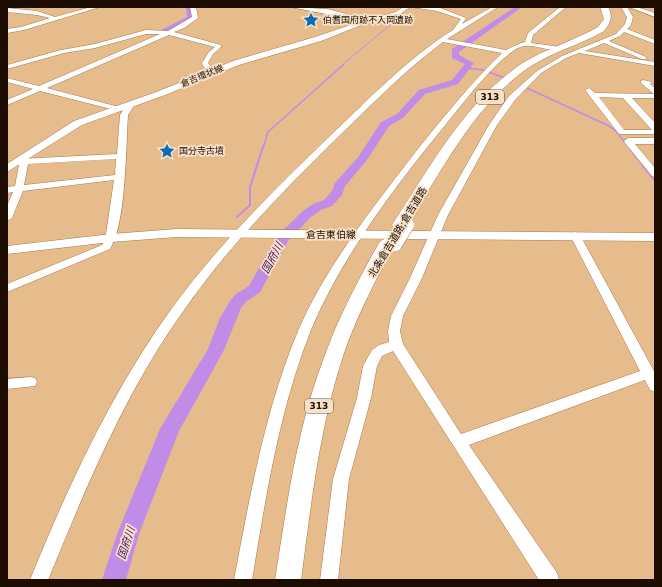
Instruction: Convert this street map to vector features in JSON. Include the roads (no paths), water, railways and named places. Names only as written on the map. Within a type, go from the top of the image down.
[{"type":"highway","name":"北条倉吉道路;倉吉道路","points":[[288,580],[304,471],[318,408],[334,356],[350,315],[444,155],[488,99],[503,84],[525,66],[601,29],[608,20],[608,13],[604,7]]},
{"type":"highway","name":"北条倉吉道路;倉吉道路","points":[[300,580],[314,472],[327,409],[342,357],[358,316],[397,234],[466,135],[503,90],[518,76],[541,60],[606,30],[613,20],[613,13],[609,7]]},
{"type":"main road","name":"倉吉環状線","points":[[7,169],[21,162],[78,124],[162,93],[212,71],[318,39],[368,20],[398,13],[407,7]]},
{"type":"main road","name":"倉吉東伯線","points":[[7,250],[112,238],[177,233],[575,235],[655,237]]},
{"type":"street","points":[[7,29],[97,7]]},
{"type":"street","points":[[7,103],[170,33],[194,18],[193,7]]},
{"type":"street","points":[[293,7],[326,11],[346,17],[368,20]]},
{"type":"street","points":[[39,580],[77,491],[129,388],[159,337],[199,281],[245,234],[262,207],[358,113],[446,41],[464,19],[438,9],[414,7]]},
{"type":"street","points":[[454,32],[495,7]]},
{"type":"street","points":[[528,44],[530,34],[563,7]]},
{"type":"street","points":[[550,580],[458,442],[396,345],[394,331],[396,316],[443,214],[493,124],[512,98],[539,72],[576,51],[604,41],[624,30],[628,25],[630,17],[624,7]]},
{"type":"street","points":[[632,7],[655,15]]},
{"type":"street","points":[[69,8],[81,11]]},
{"type":"street","points":[[7,10],[37,13],[54,18]]},
{"type":"street","points":[[624,30],[655,42]]},
{"type":"street","points":[[7,67],[64,51],[95,46],[138,34],[170,33],[219,46],[211,53],[205,63],[206,66],[212,71]]},
{"type":"street","points":[[446,41],[505,52]]},
{"type":"street","points":[[604,41],[655,64]]},
{"type":"street","points":[[243,580],[258,501],[278,410],[305,330],[326,286],[381,201],[463,98],[505,52],[520,45],[528,44],[554,48]]},
{"type":"street","points":[[568,50],[655,64]]},
{"type":"street","points":[[7,80],[116,109]]},
{"type":"street","points":[[649,82],[643,82],[655,92]]},
{"type":"street","points":[[655,96],[591,93],[622,132],[655,132]]},
{"type":"street","points":[[625,95],[655,128]]},
{"type":"street","points":[[7,288],[106,247],[112,238],[117,202],[124,114],[130,104]]},
{"type":"street","points":[[655,140],[628,141],[655,174]]},
{"type":"street","points":[[7,218],[19,189],[21,162],[96,156],[120,156]]},
{"type":"street","points":[[7,190],[119,177]]},
{"type":"street","points":[[458,442],[651,380],[575,235]]},
{"type":"street","points":[[328,580],[341,478],[364,398],[370,366],[377,353],[384,348],[396,345]]},
{"type":"street","points":[[7,384],[30,382]]},
{"type":"waterway","points":[[162,33],[189,18],[191,15],[189,7]]},
{"type":"waterway","name":"国府川","points":[[114,580],[128,534],[170,429],[216,350],[228,318],[235,305],[241,298],[255,289],[282,239],[307,214],[317,207],[328,203],[338,192],[339,185],[363,158],[385,124],[400,116],[422,92],[455,82],[470,63],[455,56],[455,51],[519,7]]},
{"type":"waterway","points":[[342,65],[396,20]]},
{"type":"waterway","points":[[263,148],[268,132],[344,64]]},
{"type":"waterway","points":[[467,68],[483,70],[505,78]]},
{"type":"waterway","points":[[527,88],[607,125],[615,130],[626,144]]},
{"type":"waterway","points":[[237,217],[250,205],[250,187],[263,147]]},
{"type":"waterway","points":[[630,149],[655,181]]},
{"type":"place","name":"伯耆国府跡不入岡遺跡","points":[[311,20]]},
{"type":"place","name":"国分寺古墳","points":[[167,151]]}]
